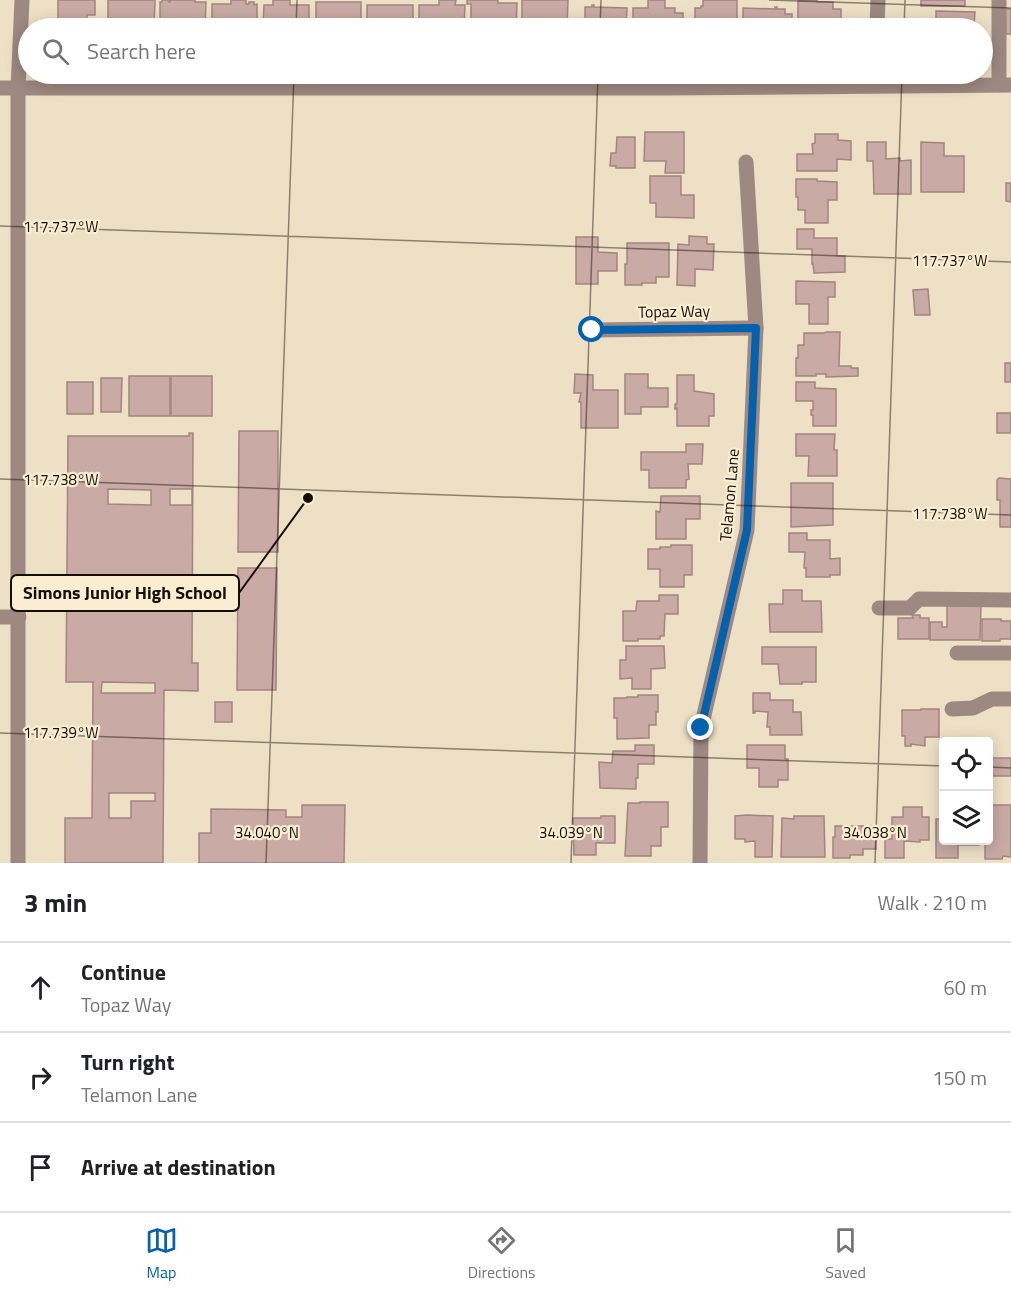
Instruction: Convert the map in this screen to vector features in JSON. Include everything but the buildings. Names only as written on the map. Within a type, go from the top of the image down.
[{"type":"street","points":[[21,18],[22,0]]},
{"type":"street","points":[[878,0],[878,18]]},
{"type":"street","points":[[979,84],[1005,85],[999,0]]},
{"type":"street","points":[[18,84],[18,863]]},
{"type":"street","points":[[0,88],[495,84]]},
{"type":"street","name":"Telamon Lane","points":[[700,863],[701,728],[747,530],[756,328],[746,162]]},
{"type":"street","name":"Topaz Way","points":[[592,330],[756,328]]},
{"type":"street","points":[[879,608],[910,608],[919,599],[1011,600]]},
{"type":"street","points":[[0,617],[19,617]]},
{"type":"street","points":[[957,653],[1011,653]]},
{"type":"street","points":[[952,709],[973,708],[992,699],[1011,699]]},
{"type":"place","name":"Simons Junior High School","points":[[308,498]]},
{"type":"route","points":[[592,330],[756,328],[747,530],[701,728]]}]
